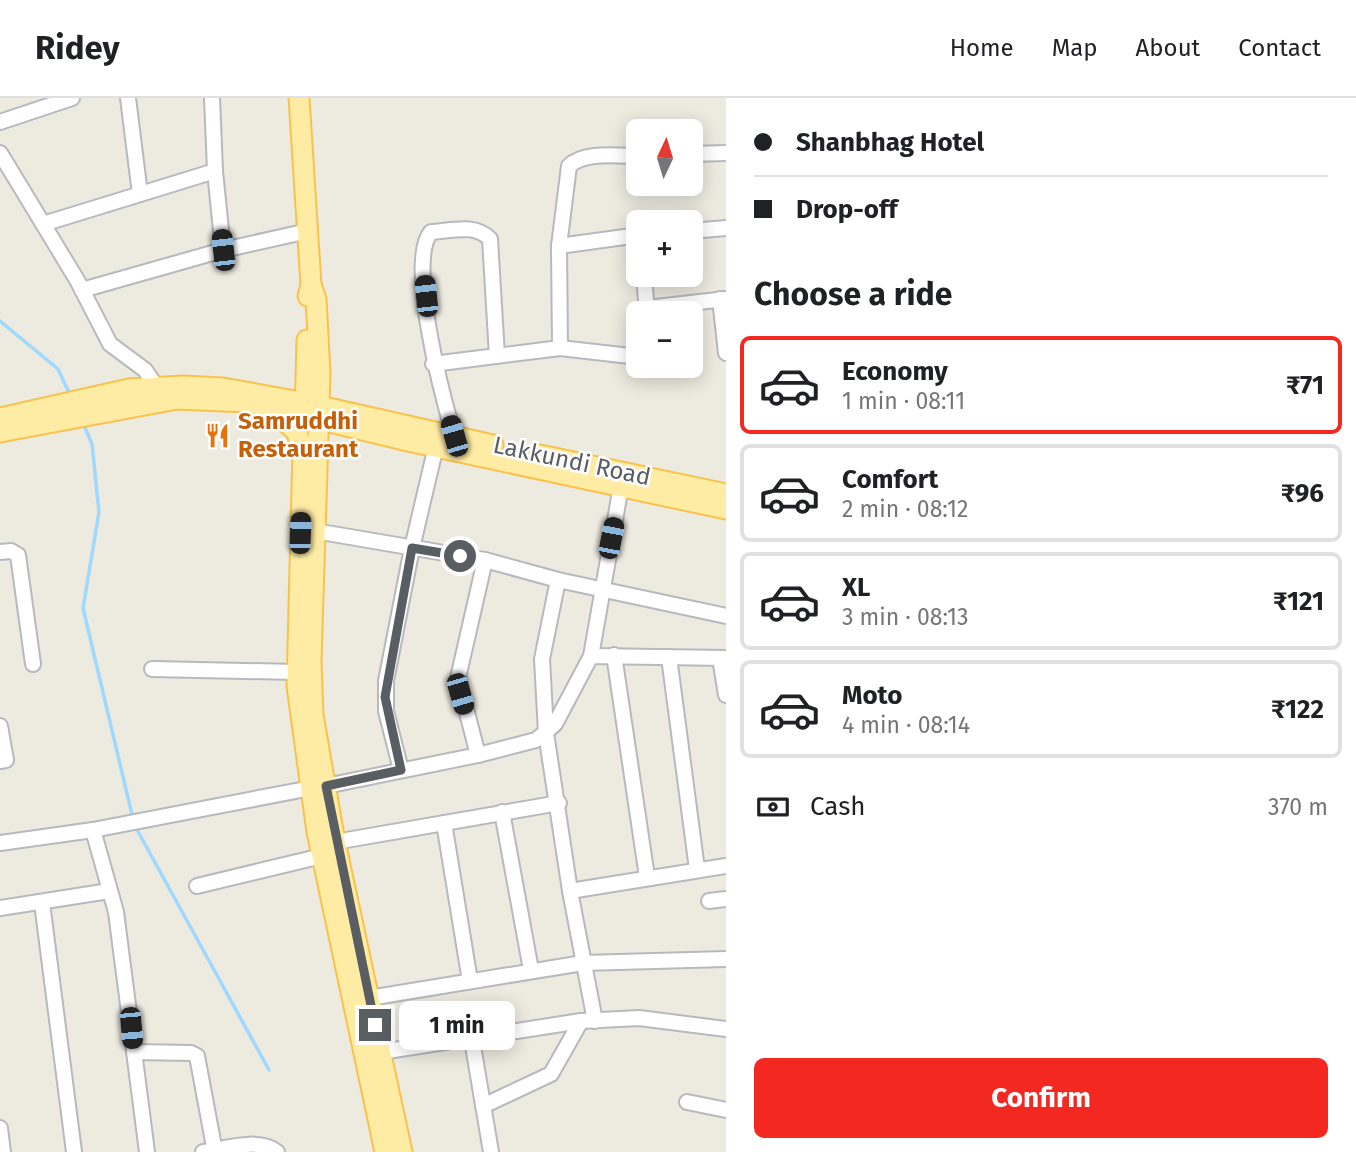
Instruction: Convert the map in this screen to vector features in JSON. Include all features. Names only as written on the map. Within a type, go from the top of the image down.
[{"type":"main road","points":[[299,98],[311,285],[307,299],[313,373],[297,672],[385,1152]]},
{"type":"main road","points":[[135,396],[271,402],[297,388],[313,373]]},
{"type":"main road","points":[[313,373],[348,419]]},
{"type":"main road","points":[[2,418],[35,417],[135,396],[156,386],[223,388],[348,419],[436,446],[726,509]]},
{"type":"main road","points":[[271,402],[311,449],[315,531],[311,686],[319,787]]},
{"type":"main road","points":[[311,449],[348,419]]},
{"type":"main road","name":"Lakkundi Road","points":[[348,419],[454,436],[726,494]]},
{"type":"main road","points":[[329,849],[369,998],[402,1152]]},
{"type":"street","points":[[0,122],[55,101],[72,98]]},
{"type":"street","points":[[128,98],[140,194]]},
{"type":"street","points":[[212,98],[215,171],[223,250]]},
{"type":"street","points":[[0,153],[82,290],[110,344],[145,370],[156,386]]},
{"type":"street","points":[[704,154],[726,153]]},
{"type":"street","points":[[559,348],[559,246],[569,166],[575,160],[587,157],[626,156]]},
{"type":"street","points":[[43,224],[215,171]]},
{"type":"street","points":[[703,230],[726,228]]},
{"type":"street","points":[[454,436],[433,364],[421,250],[431,232],[474,229],[484,232],[490,239],[497,356]]},
{"type":"street","points":[[82,290],[223,250],[308,231]]},
{"type":"street","points":[[559,246],[626,238]]},
{"type":"street","points":[[703,302],[723,299],[726,353]]},
{"type":"street","points":[[433,364],[559,348],[626,356]]},
{"type":"street","points":[[401,770],[385,697],[412,548],[436,446]]},
{"type":"street","points":[[0,843],[93,830],[148,817],[319,787],[478,755],[536,740],[555,724],[591,656],[621,486]]},
{"type":"street","points":[[315,531],[485,560],[558,580],[726,616]]},
{"type":"street","points":[[0,552],[11,551],[18,555],[33,664]]},
{"type":"street","points":[[478,755],[458,678],[485,560]]},
{"type":"street","points":[[483,1106],[551,1074],[588,1021],[583,963],[546,733],[542,659],[558,580]]},
{"type":"street","points":[[591,656],[723,658],[726,695]]},
{"type":"street","points":[[614,656],[647,877]]},
{"type":"street","points":[[669,657],[697,869]]},
{"type":"street","points":[[152,669],[297,672]]},
{"type":"street","points":[[0,726],[6,760],[0,761]]},
{"type":"street","points":[[197,886],[329,849],[444,823],[559,803]]},
{"type":"street","points":[[502,812],[531,970]]},
{"type":"street","points":[[444,823],[470,981]]},
{"type":"street","points":[[93,830],[122,946],[147,1152]]},
{"type":"street","points":[[570,891],[726,866]]},
{"type":"street","points":[[0,908],[109,891]]},
{"type":"street","points":[[709,901],[726,899]]},
{"type":"street","points":[[42,903],[74,1152]]},
{"type":"street","points":[[369,998],[583,963],[726,959]]},
{"type":"street","points":[[381,1052],[588,1021],[639,1018],[726,1029]]},
{"type":"street","points":[[472,1040],[491,1152]]},
{"type":"street","points":[[134,1052],[191,1053],[197,1056],[211,1151],[259,1145],[271,1146],[277,1152]]},
{"type":"street","points":[[687,1102],[726,1110]]},
{"type":"street","points":[[0,1128],[3,1152]]},
{"type":"waterway","points":[[0,321],[58,369],[71,397]]},
{"type":"waterway","points":[[83,423],[92,444],[99,512],[83,608],[133,819]]},
{"type":"waterway","points":[[135,826],[269,1070]]},
{"type":"place","name":"Samruddhi Restaurant","points":[[218,435]]},
{"type":"route","points":[[375,1025],[335,842],[326,786],[401,770],[385,697],[412,548],[460,556]]}]
